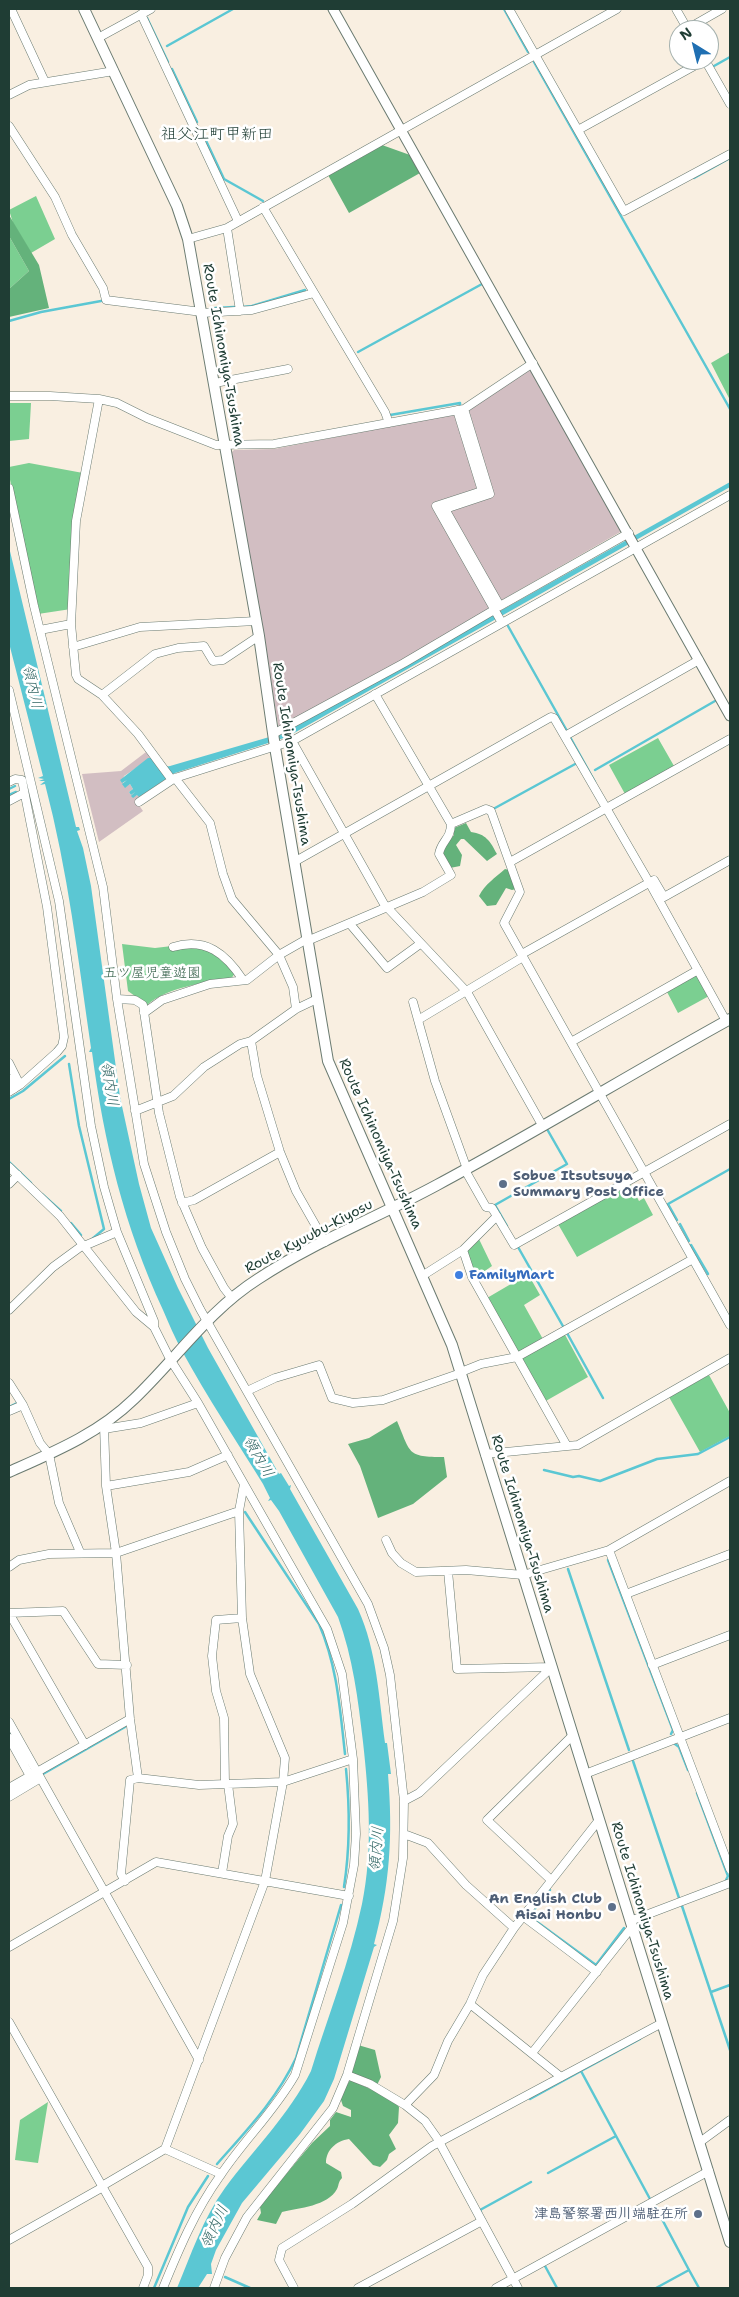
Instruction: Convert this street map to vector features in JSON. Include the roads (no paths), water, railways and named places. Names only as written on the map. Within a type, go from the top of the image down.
[{"type":"main road","name":"Route Ichinomiya-Tsushima","points":[[84,9],[177,206],[188,239],[259,636],[274,740],[328,1061],[452,1345],[730,2242]]},
{"type":"main road","name":"Route Kyuubu-Kiyosu","points":[[9,1472],[104,1427],[134,1399],[231,1297],[281,1264],[394,1209],[466,1170],[728,1020]]},
{"type":"street","points":[[11,9],[45,82]]},
{"type":"street","points":[[98,38],[142,12],[151,9]]},
{"type":"street","points":[[333,9],[633,540],[730,716]]},
{"type":"street","points":[[509,9],[624,211],[730,154]]},
{"type":"street","points":[[188,239],[227,228],[618,9]]},
{"type":"street","points":[[704,20],[722,9]]},
{"type":"street","points":[[142,12],[238,221]]},
{"type":"street","points":[[578,130],[687,70]]},
{"type":"street","points":[[711,70],[730,104]]},
{"type":"street","points":[[9,95],[29,85],[114,71]]},
{"type":"street","points":[[9,126],[55,197],[72,236],[103,288],[106,300],[202,312],[240,311],[252,310],[314,292]]},
{"type":"street","points":[[263,207],[390,423]]},
{"type":"street","points":[[227,228],[240,311]]},
{"type":"street","points":[[9,396],[99,398],[117,403],[147,418],[216,445],[274,444],[461,410],[533,363]]},
{"type":"street","points":[[215,383],[288,369]]},
{"type":"street","points":[[99,398],[76,521],[71,624],[76,675],[78,679],[102,695],[210,823],[223,874],[232,899],[279,955],[292,987],[296,1009]]},
{"type":"street","points":[[461,410],[482,491],[436,506],[452,528],[493,600],[495,611],[501,621]]},
{"type":"street","points":[[9,488],[40,630],[103,887],[117,999],[144,1164],[152,1193],[185,1279],[206,1322],[341,1556],[374,1620],[390,1675],[404,1801],[404,1834],[399,1890],[393,1921],[347,2075],[333,2108],[325,2121],[247,2217],[225,2258],[214,2288]]},
{"type":"street","points":[[493,600],[500,606],[633,540],[730,495]]},
{"type":"street","points":[[274,740],[292,741],[501,621],[633,540]]},
{"type":"street","points":[[139,802],[172,778],[274,740],[495,611]]},
{"type":"street","points":[[73,647],[140,627],[256,621]]},
{"type":"street","points":[[40,630],[71,624]]},
{"type":"street","points":[[102,695],[155,654],[178,648],[204,646],[213,661],[223,660],[259,636]]},
{"type":"street","points":[[565,736],[699,660]]},
{"type":"street","points":[[9,690],[58,901],[90,1126],[117,1232],[154,1321],[154,1327]]},
{"type":"street","points":[[144,1013],[162,1000],[210,984],[247,980],[279,955],[307,940],[350,924],[423,892],[451,875],[438,854],[440,847],[451,834],[451,824],[375,694]]},
{"type":"street","points":[[294,862],[551,717],[554,718],[728,1020]]},
{"type":"street","points":[[510,862],[730,739]]},
{"type":"street","points":[[292,741],[386,907],[466,992],[542,1126]]},
{"type":"street","points":[[9,782],[15,779],[22,780],[47,907],[64,1036],[58,1052],[14,1089]]},
{"type":"street","points":[[9,801],[24,793]]},
{"type":"street","points":[[451,824],[486,809],[491,811],[520,892],[504,923],[730,1325]]},
{"type":"street","points":[[418,1020],[649,882],[654,880],[664,897],[730,860]]},
{"type":"street","points":[[350,924],[387,968],[420,944]]},
{"type":"street","points":[[173,947],[184,944],[210,946],[233,965],[243,980]]},
{"type":"street","points":[[571,1042],[698,970]]},
{"type":"street","points":[[117,999],[135,1000],[143,1005],[157,1104],[173,1174],[182,1203],[202,1248],[231,1297]]},
{"type":"street","points":[[135,1111],[157,1104],[173,1096],[214,1060],[240,1044],[251,1041],[296,1009],[317,999]]},
{"type":"street","points":[[413,1002],[435,1081],[466,1170],[486,1207],[492,1208],[514,1245],[730,1124]]},
{"type":"street","points":[[251,1041],[256,1076],[280,1152],[296,1191],[325,1242]]},
{"type":"street","points":[[9,1063],[14,1089]]},
{"type":"street","points":[[9,1079],[14,1089]]},
{"type":"street","points":[[182,1203],[194,1200],[280,1152]]},
{"type":"street","points":[[9,1167],[60,1216],[136,1312],[154,1327],[327,1629],[342,1674],[353,1760],[356,1834],[349,1896],[340,1933],[295,2075],[285,2093],[221,2174],[192,2219],[163,2288]]},
{"type":"street","points":[[9,1184],[18,1175]]},
{"type":"street","points":[[422,1276],[463,1250],[497,1216]]},
{"type":"street","points":[[9,1310],[53,1266],[84,1245],[117,1232]]},
{"type":"street","points":[[463,1250],[472,1277],[567,1446]]},
{"type":"street","points":[[247,1391],[275,1378],[319,1365],[332,1398],[360,1403],[383,1400],[481,1364],[518,1357],[694,1259]]},
{"type":"street","points":[[485,1454],[578,1445],[730,1358]]},
{"type":"street","points":[[9,1383],[23,1404],[40,1442],[49,1454],[59,1503],[80,1552]]},
{"type":"street","points":[[138,1778],[130,1719],[127,1665],[116,1552],[106,1486],[104,1427],[141,1423],[198,1403]]},
{"type":"street","points":[[9,1411],[23,1404]]},
{"type":"street","points":[[106,1486],[189,1472],[228,1455]]},
{"type":"street","points":[[386,1540],[392,1553],[408,1568],[416,1572],[448,1571],[523,1575],[609,1550],[730,1481]]},
{"type":"street","points":[[9,2240],[165,2149],[200,2060],[265,1881],[284,1782],[285,1758],[250,1674],[242,1618],[239,1511],[244,1484]]},
{"type":"street","points":[[9,1567],[19,1560],[50,1554],[116,1552],[239,1511]]},
{"type":"street","points":[[609,1550],[730,1870]]},
{"type":"street","points":[[626,1594],[730,1554]]},
{"type":"street","points":[[448,1571],[457,1669],[552,1667]]},
{"type":"street","points":[[85,1744],[9,1613],[63,1611],[98,1664],[127,1665]]},
{"type":"street","points":[[222,1873],[228,1836],[233,1824],[227,1784],[224,1718],[216,1691],[213,1647],[216,1620],[242,1618]]},
{"type":"street","points":[[652,1665],[730,1635]]},
{"type":"street","points":[[404,1801],[419,1794],[552,1667]]},
{"type":"street","points":[[585,1774],[730,1718]]},
{"type":"street","points":[[9,1796],[36,1775],[85,1744],[130,1719]]},
{"type":"street","points":[[9,1722],[36,1775],[200,2060]]},
{"type":"street","points":[[551,1880],[487,1820],[573,1735]]},
{"type":"street","points":[[9,1738],[36,1775]]},
{"type":"street","points":[[125,1881],[121,1874],[130,1780],[138,1778],[199,1785],[284,1782],[353,1760]]},
{"type":"street","points":[[9,1788],[36,1775]]},
{"type":"street","points":[[405,2104],[434,2075],[448,2041],[470,2004],[483,1975],[514,1928],[599,1820]]},
{"type":"street","points":[[404,1834],[428,1843],[466,1885],[514,1928]]},
{"type":"street","points":[[9,1947],[156,1862],[349,1896]]},
{"type":"street","points":[[532,2053],[597,1972],[631,1924],[730,1883]]},
{"type":"street","points":[[524,1917],[597,1972]]},
{"type":"street","points":[[470,2004],[561,2077]]},
{"type":"street","points":[[9,2022],[148,2267],[148,2275],[142,2288]]},
{"type":"street","points":[[294,2288],[279,2260],[282,2248],[352,2204],[432,2146],[662,2023]]},
{"type":"street","points":[[347,2075],[370,2084],[405,2104],[425,2121],[439,2143],[518,2288]]},
{"type":"street","points":[[700,2142],[730,2120]]},
{"type":"street","points":[[165,2149],[221,2174]]},
{"type":"street","points":[[496,2288],[709,2171]]},
{"type":"street","points":[[358,2288],[482,2221]]},
{"type":"water","points":[[730,482],[730,487],[287,737],[175,773],[139,797],[137,795],[133,798],[131,796],[135,792],[131,795],[129,792],[133,789],[130,784],[125,788],[122,784],[127,780],[122,783],[120,780],[148,758],[151,758],[158,768],[170,766],[283,733]]},
{"type":"water","name":"領内川","points":[[9,547],[76,827],[79,827],[80,830],[77,831],[83,848],[91,886],[120,1097],[139,1184],[151,1228],[208,1348],[279,1474],[281,1473],[289,1486],[291,1485],[290,1489],[358,1609],[373,1658],[391,1774],[388,1774],[389,1860],[384,1901],[374,1944],[377,1945],[374,1947],[334,2079],[324,2101],[300,2134],[242,2203],[216,2250],[211,2264],[212,2274],[207,2274],[198,2288],[177,2288],[204,2224],[225,2188],[282,2117],[311,2071],[345,1967],[362,1904],[368,1864],[369,1824],[363,1742],[351,1663],[338,1617],[279,1511],[271,1500],[268,1501],[270,1498],[263,1484],[211,1402],[182,1351],[149,1279],[117,1184],[109,1151],[92,1052],[89,1052],[91,1048],[82,981],[60,849],[45,784],[40,785],[45,781],[39,781],[44,779],[38,778],[43,776],[9,643]]},
{"type":"waterway","points":[[167,46],[233,9]]},
{"type":"waterway","points":[[504,9],[528,52]]},
{"type":"waterway","points":[[147,18],[168,62]]},
{"type":"waterway","points":[[719,63],[730,57]]},
{"type":"waterway","points":[[534,62],[730,409]]},
{"type":"waterway","points":[[172,69],[197,122]]},
{"type":"waterway","points":[[201,130],[224,179],[263,201]]},
{"type":"waterway","points":[[694,178],[730,158]]},
{"type":"waterway","points":[[358,352],[482,284]]},
{"type":"waterway","points":[[242,307],[252,306],[305,290]]},
{"type":"waterway","points":[[9,321],[41,312],[101,301]]},
{"type":"waterway","points":[[215,308],[234,307]]},
{"type":"waterway","points":[[390,415],[460,403],[460,406]]},
{"type":"waterway","points":[[508,626],[567,731]]},
{"type":"waterway","points":[[595,770],[715,701]]},
{"type":"waterway","points":[[570,737],[595,782]]},
{"type":"waterway","points":[[495,808],[577,763]]},
{"type":"waterway","points":[[9,789],[15,786]]},
{"type":"waterway","points":[[9,795],[16,792]]},
{"type":"waterway","points":[[9,1099],[23,1091],[65,1056]]},
{"type":"waterway","points":[[69,1064],[79,1126],[104,1229],[92,1239]]},
{"type":"waterway","points":[[507,1226],[495,1205],[567,1164],[547,1129]]},
{"type":"waterway","points":[[9,1162],[31,1183]]},
{"type":"waterway","points":[[677,1220],[668,1204],[730,1169]]},
{"type":"waterway","points":[[42,1194],[61,1211]]},
{"type":"waterway","points":[[71,1223],[81,1235]]},
{"type":"waterway","points":[[680,1224],[689,1241]]},
{"type":"waterway","points":[[691,1245],[708,1274]]},
{"type":"waterway","points":[[518,1247],[564,1328]]},
{"type":"waterway","points":[[567,1333],[603,1398]]},
{"type":"waterway","points":[[9,1407],[17,1403]]},
{"type":"waterway","points":[[544,1470],[600,1481],[657,1459],[698,1454],[730,1437]]},
{"type":"waterway","points":[[245,1512],[319,1624],[334,1671],[345,1754]]},
{"type":"waterway","points":[[608,1560],[673,1730],[671,1734]]},
{"type":"waterway","points":[[568,1569],[629,1750]]},
{"type":"waterway","points":[[43,1774],[125,1727]]},
{"type":"waterway","points":[[9,1731],[13,1738]]},
{"type":"waterway","points":[[675,1744],[679,1747],[688,1770]]},
{"type":"waterway","points":[[23,1756],[30,1768]]},
{"type":"waterway","points":[[633,1761],[679,1898]]},
{"type":"waterway","points":[[344,1887],[349,1828],[346,1769]]},
{"type":"waterway","points":[[697,1793],[728,1876],[726,1880]]},
{"type":"waterway","points":[[550,1890],[529,1916],[596,1965],[624,1928]]},
{"type":"waterway","points":[[217,2164],[270,2101],[296,2058],[341,1905]]},
{"type":"waterway","points":[[682,1906],[730,2050]]},
{"type":"waterway","points":[[711,1992],[730,1985]]},
{"type":"waterway","points":[[640,2039],[581,2071],[650,2199]]},
{"type":"waterway","points":[[530,2099],[581,2071]]},
{"type":"waterway","points":[[548,2173],[616,2136]]},
{"type":"waterway","points":[[154,2288],[188,2207],[208,2176]]},
{"type":"waterway","points":[[481,2212],[480,2210],[531,2182]]},
{"type":"waterway","points":[[655,2206],[689,2270],[656,2288]]},
{"type":"waterway","points":[[545,2266],[557,2288]]},
{"type":"waterway","points":[[689,2270],[699,2288]]},
{"type":"waterway","points":[[225,2277],[250,2288]]},
{"type":"place","name":"Sobue Itsutsuya Summary Post Office","points":[[503,1184]]},
{"type":"place","name":"FamilyMart","points":[[459,1275]]},
{"type":"place","name":"An English Club Aisai Honbu","points":[[612,1907]]},
{"type":"place","name":"津島警察署西川端駐在所","points":[[698,2214]]},
{"type":"district","name":"祖父江町甲新田","points":[[217,135]]},
{"type":"park label","name":"五ツ屋児童遊園","points":[[152,973]]}]
